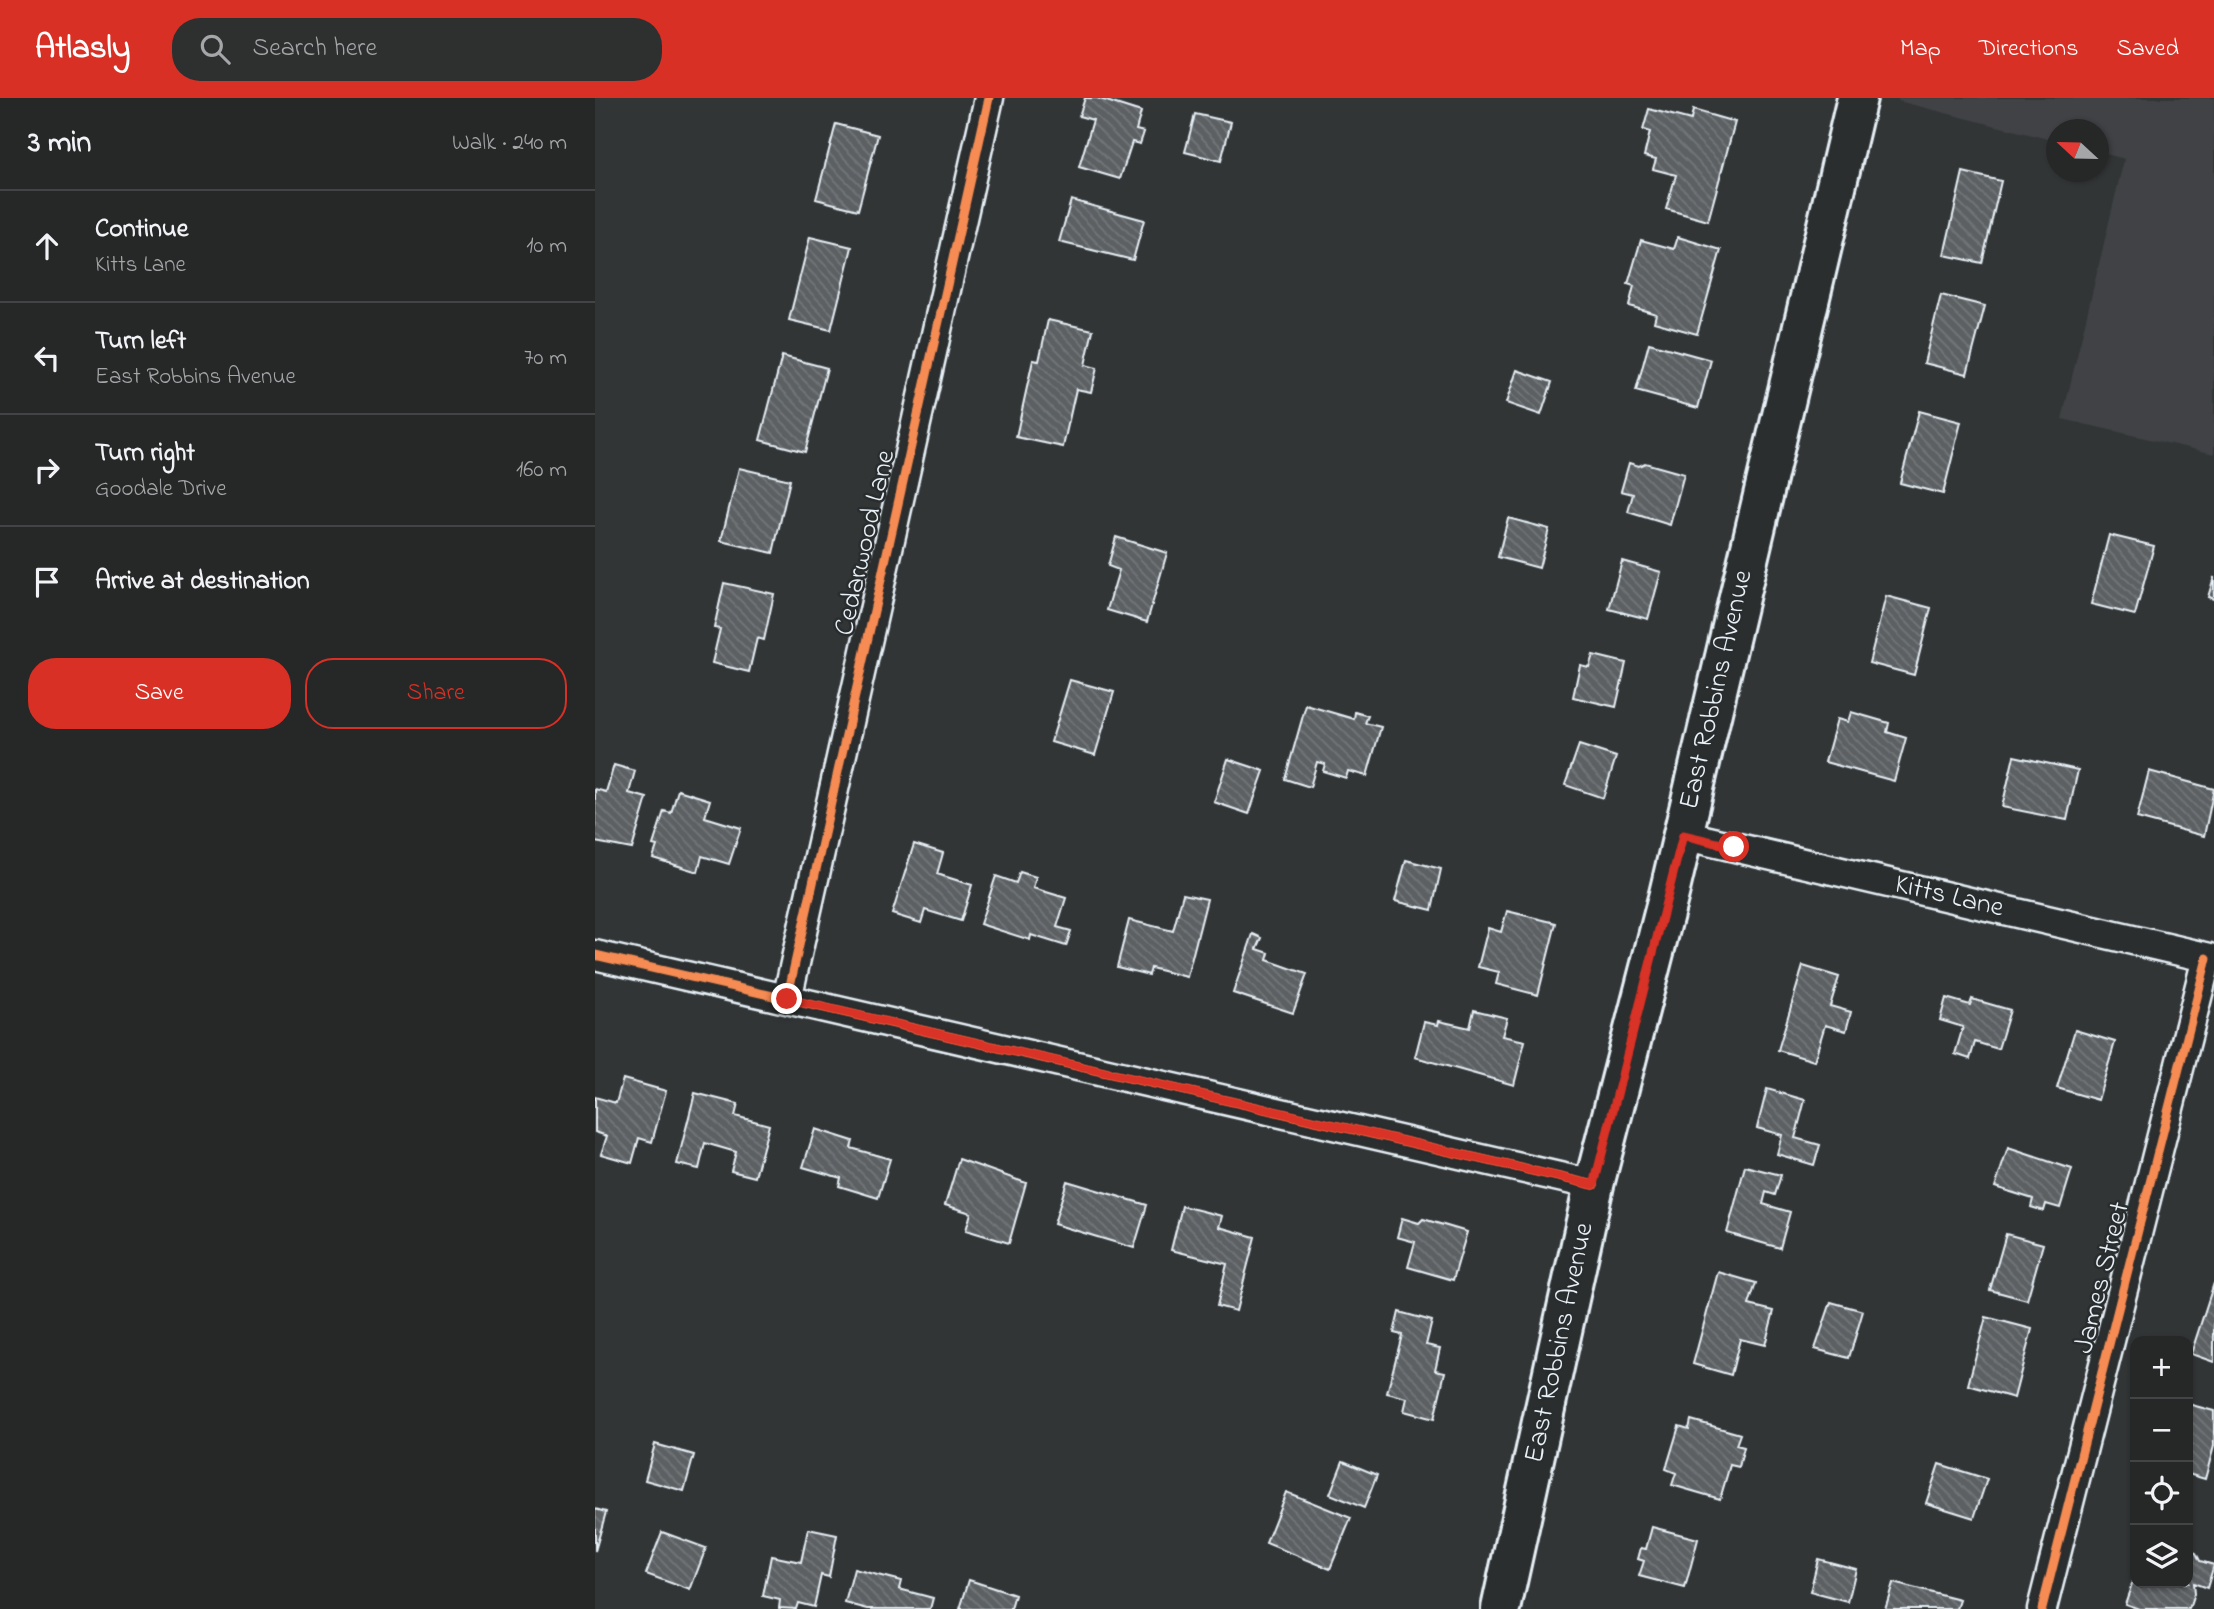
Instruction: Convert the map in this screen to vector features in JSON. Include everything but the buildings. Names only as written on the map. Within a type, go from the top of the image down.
[{"type":"main road","name":"East Robbins Avenue","points":[[1501,1609],[1594,1185],[1683,835],[1857,98]]},
{"type":"street","name":"Cedarwood Lane","points":[[787,999],[989,98]]},
{"type":"street","name":"Kitts Lane","points":[[1683,835],[2210,959]]},
{"type":"street","points":[[595,955],[1594,1185]]},
{"type":"street","name":"James Street","points":[[2042,1609],[2210,959]]},
{"type":"shaded area","points":[[1899,98],[2214,98],[2214,454],[2062,419],[2124,159],[2109,155],[2109,119],[2046,119],[2046,138],[1898,101]]},
{"type":"cycle path","points":[[787,999],[989,98]]},
{"type":"cycle path","points":[[595,955],[1594,1185]]},
{"type":"cycle path","points":[[2042,1609],[2207,958]]},
{"type":"route","points":[[787,999],[1594,1185],[1683,835],[1734,847]]}]
